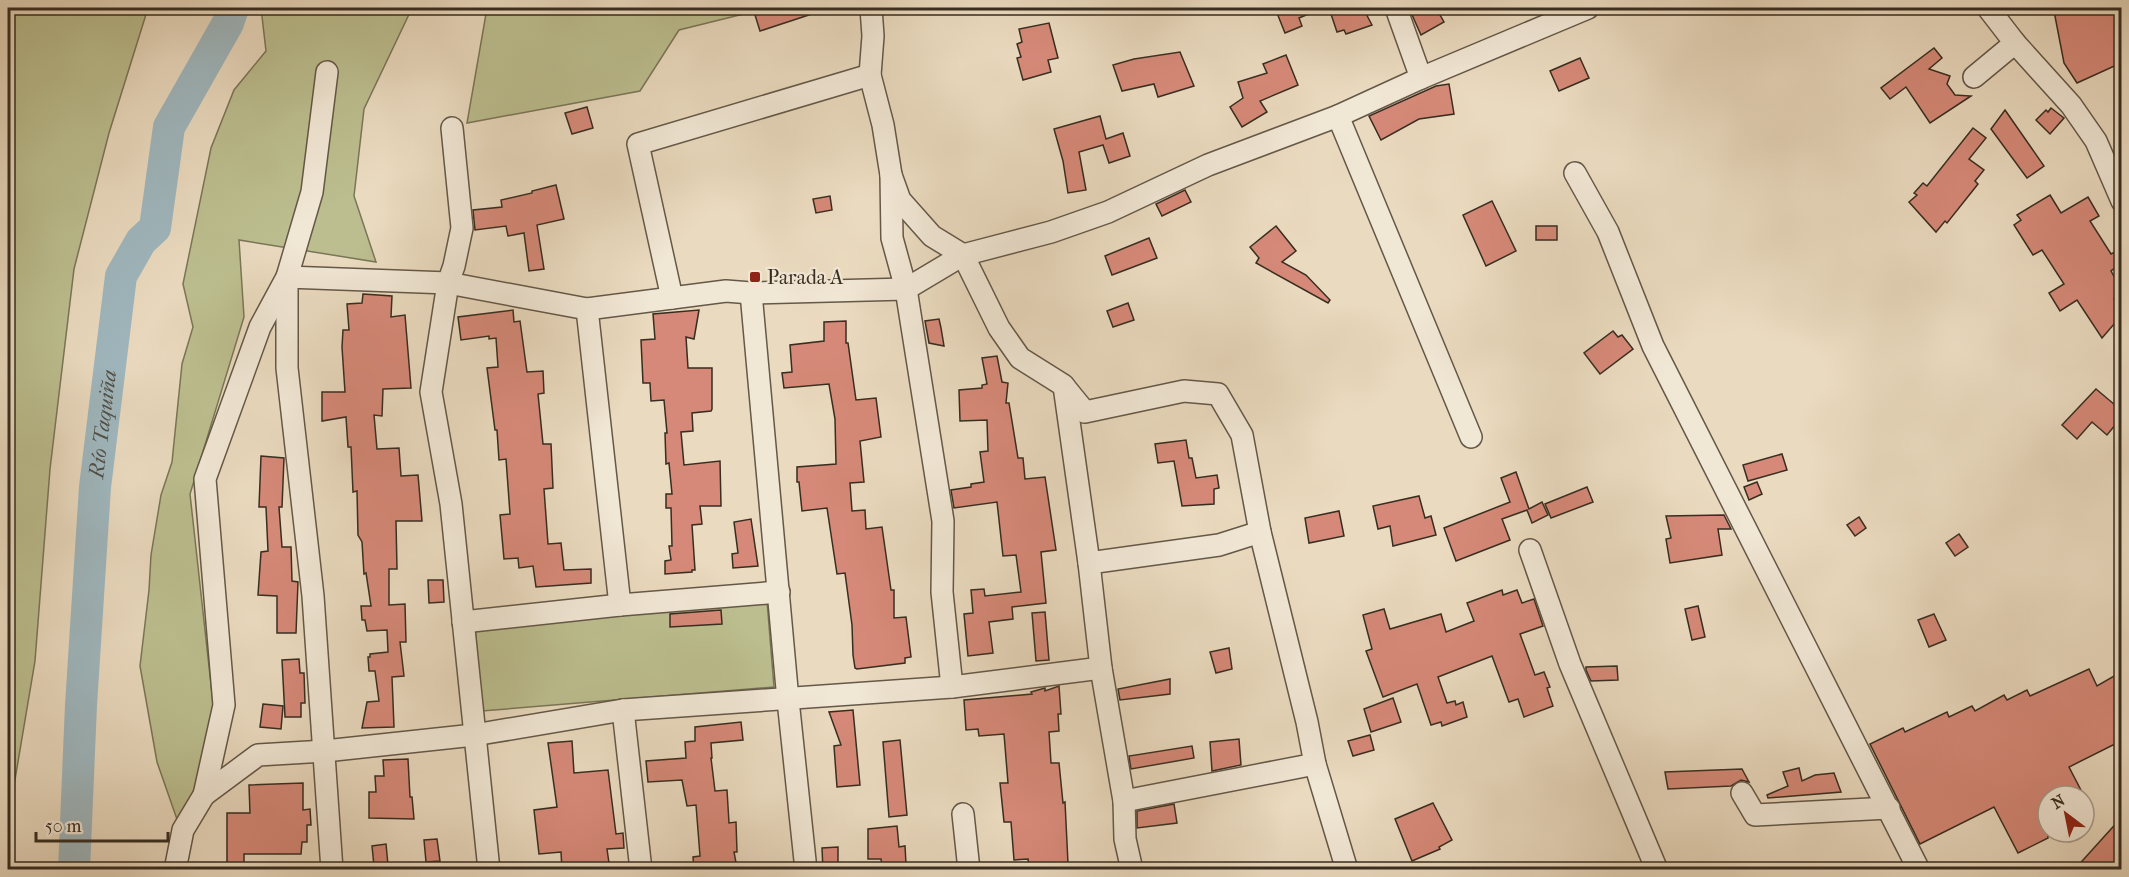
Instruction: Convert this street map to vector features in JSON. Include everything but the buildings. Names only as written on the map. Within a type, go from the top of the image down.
[{"type":"street","points":[[871,8],[873,36],[870,75],[883,125],[891,175],[892,238],[906,289],[943,520],[942,592],[952,687]]},
{"type":"street","points":[[1396,8],[1421,78]]},
{"type":"street","points":[[287,278],[448,283],[587,309],[726,291],[751,293],[906,289],[963,255],[1051,232],[1108,212],[1208,165],[1338,116],[1421,78],[1588,8]]},
{"type":"street","points":[[1988,8],[2015,43],[2071,105],[2115,164],[2121,201]]},
{"type":"street","points":[[1974,77],[2015,43]]},
{"type":"street","points":[[174,865],[183,830],[204,795],[224,705],[205,479],[260,327],[287,278],[312,192],[327,72]]},
{"type":"street","points":[[672,298],[638,144],[870,75]]},
{"type":"street","points":[[1338,116],[1471,437]]},
{"type":"street","points":[[452,128],[462,228],[448,283],[431,392],[451,504],[489,870]]},
{"type":"street","points":[[1575,173],[1608,232],[1653,346],[1920,870]]},
{"type":"street","points":[[891,175],[900,200],[932,236],[963,255],[999,328],[1020,358],[1064,385],[1085,412],[1184,391],[1218,394],[1242,435],[1260,532],[1314,764],[1347,870]]},
{"type":"street","points":[[287,278],[287,368],[313,596],[332,870]]},
{"type":"street","points":[[751,293],[806,870]]},
{"type":"street","points":[[587,309],[620,605]]},
{"type":"street","points":[[1064,385],[1101,668],[1124,801],[1125,839],[1132,870]]},
{"type":"street","points":[[1089,563],[1219,545],[1260,532]]},
{"type":"street","points":[[1530,550],[1570,664],[1657,870]]},
{"type":"street","points":[[463,622],[620,605],[779,592]]},
{"type":"street","points":[[204,795],[258,755],[325,751],[474,735],[623,710],[952,687],[1101,668]]},
{"type":"street","points":[[623,710],[641,870]]},
{"type":"street","points":[[1124,801],[1314,764]]},
{"type":"street","points":[[1742,794],[1755,815],[1889,808]]},
{"type":"street","points":[[963,814],[969,870]]},
{"type":"green space","points":[[8,8],[148,8],[109,133],[74,269],[50,469],[35,661],[8,821]]},
{"type":"green space","points":[[261,8],[412,8],[364,109],[354,196],[376,262],[239,240],[244,317],[190,494],[214,712],[195,798],[179,825],[157,762],[140,666],[151,555],[161,495],[172,462],[182,364],[193,327],[183,284],[211,148],[234,90],[266,51]]},
{"type":"green space","points":[[487,8],[768,8],[679,30],[640,91],[467,123]]},
{"type":"green space","points":[[767,601],[774,687],[482,711],[475,628]]},
{"type":"waterway","name":"Río Taquiña","points":[[74,870],[81,705],[95,487],[121,276],[141,241],[155,228],[169,127],[228,23],[233,8]]},
{"type":"place","name":"Parada A","points":[[755,277]]}]
